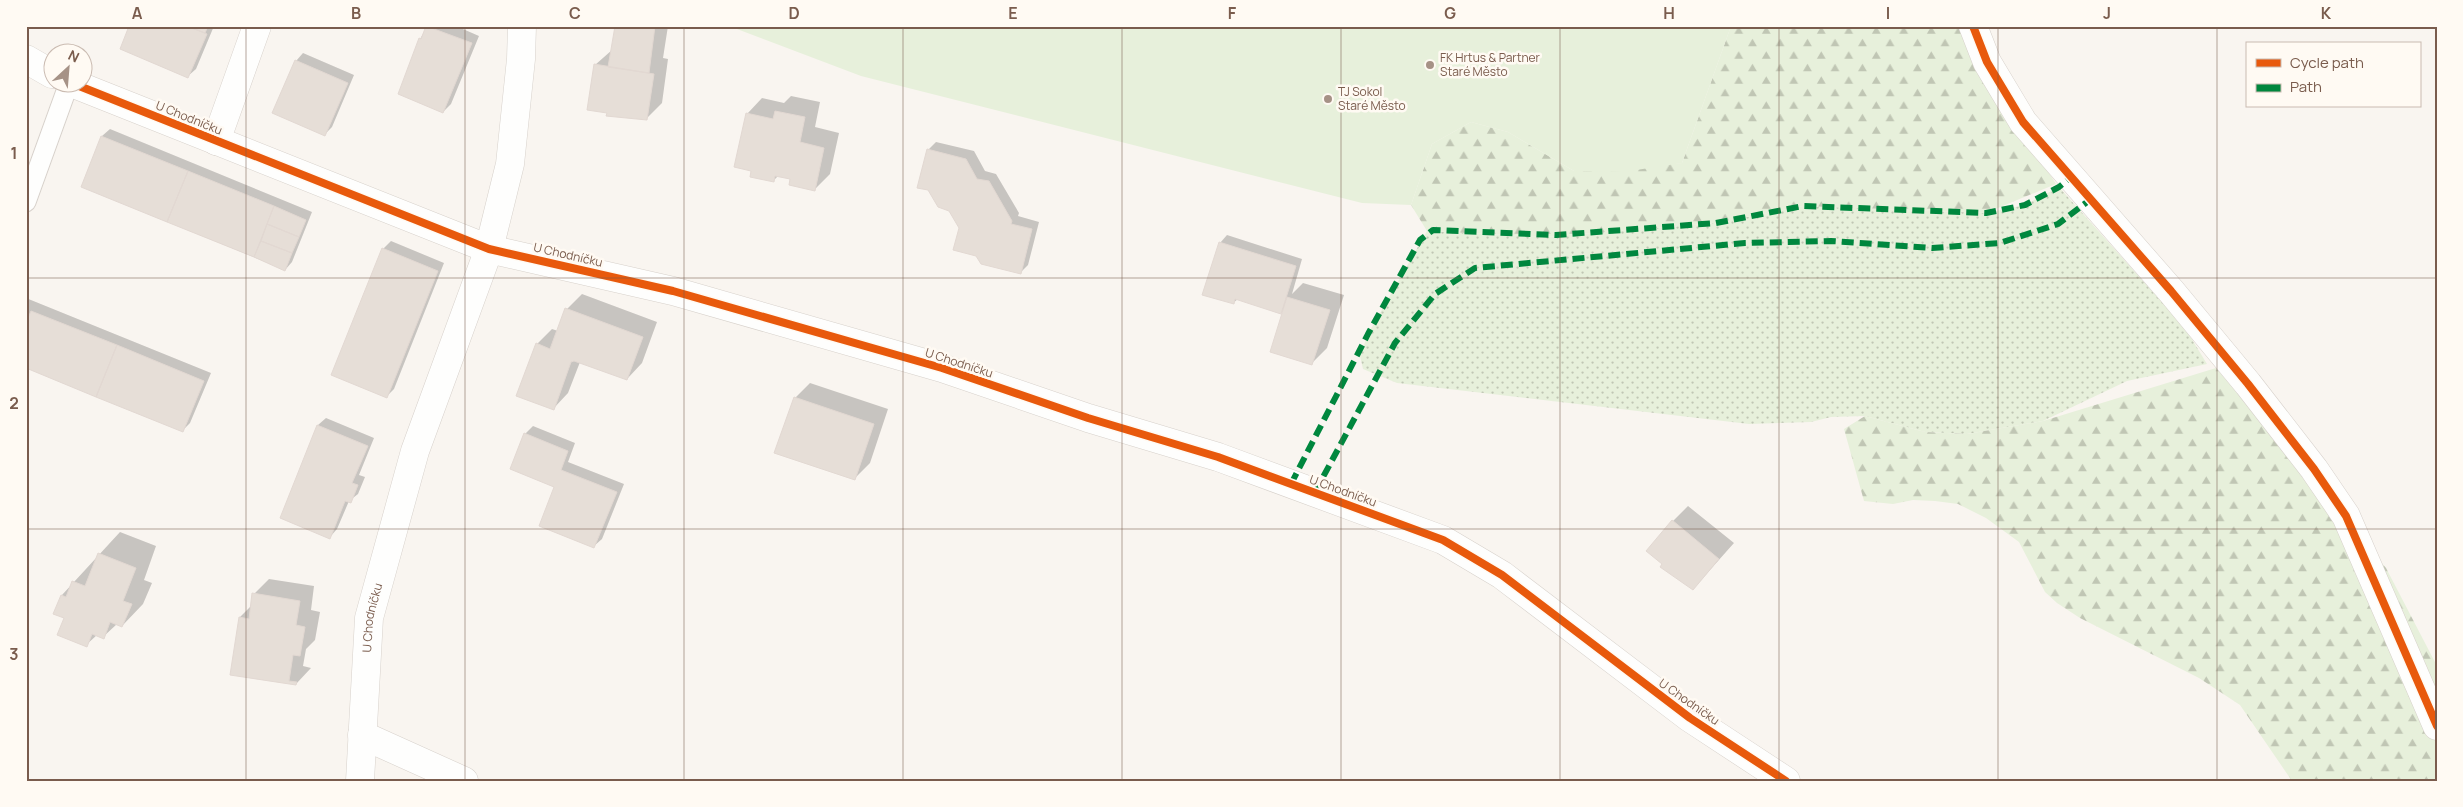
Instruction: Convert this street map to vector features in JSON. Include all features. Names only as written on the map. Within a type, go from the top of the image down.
[{"type":"street","name":"U Chodníčku","points":[[216,141],[257,26]]},
{"type":"street","name":"U Chodníčku","points":[[360,781],[369,618],[415,452],[489,249],[510,164],[521,59],[522,26]]},
{"type":"street","points":[[1973,26],[1986,62],[2022,122],[2171,291],[2248,384],[2314,469],[2346,516],[2437,726]]},
{"type":"street","points":[[26,59],[42,68]]},
{"type":"street","name":"U Chodníčku","points":[[92,92],[489,249],[673,291],[942,368],[1088,418],[1218,457],[1443,540],[1502,575],[1690,718],[1786,781]]},
{"type":"street","points":[[362,735],[464,781]]},
{"type":"lane","points":[[26,202],[66,92]]},
{"type":"green space","name":"TJ Sokol Staré Město","points":[[729,26],[1731,26],[1682,163],[1623,172],[1574,171],[1508,132],[1471,122],[1432,144],[1411,205],[1362,203],[861,76]]},
{"type":"green space","points":[[1731,26],[1959,26],[1966,43],[2056,184],[1986,213],[1803,206],[1716,223],[1543,237],[1427,231],[1411,205],[1432,144],[1471,122],[1508,132],[1574,171],[1682,163]]},
{"type":"green space","points":[[2059,187],[2185,328],[2207,364],[2127,381],[2043,421],[1967,434],[1925,432],[1865,416],[1831,417],[1811,422],[1749,424],[1397,383],[1363,369],[1360,356],[1368,334],[1427,231],[1543,237],[1716,223],[1803,206],[1986,213],[2025,205]]},
{"type":"green space","points":[[2216,368],[2386,568],[2437,666],[2437,781],[2292,781],[2240,705],[2199,678],[2080,618],[2057,603],[2045,592],[2019,542],[1986,518],[1958,504],[1913,500],[1893,504],[1864,501],[1844,429],[1865,416],[1925,432],[1967,434],[2043,421]]},
{"type":"building","points":[[129,26],[187,26],[207,34],[188,78],[120,49]]},
{"type":"building","points":[[187,26],[208,26],[205,33]]},
{"type":"building","points":[[426,26],[472,43],[443,113],[398,94],[419,38],[421,39]]},
{"type":"building","points":[[615,26],[655,26],[649,73],[608,67]]},
{"type":"building","points":[[295,60],[348,83],[325,136],[272,113]]},
{"type":"building","points":[[594,64],[654,74],[647,120],[606,116],[607,113],[587,110]]},
{"type":"building","points":[[775,111],[805,117],[800,142],[824,148],[815,191],[789,185],[790,179],[775,176],[774,182],[750,177],[751,171],[734,167],[746,113],[773,119]]},
{"type":"building","points":[[101,136],[188,171],[167,222],[81,187]]},
{"type":"building","points":[[927,149],[966,159],[977,179],[989,181],[1012,221],[1011,224],[1032,229],[1021,274],[981,264],[976,256],[953,250],[959,228],[949,211],[938,207],[928,190],[917,188]]},
{"type":"building","points":[[188,171],[274,206],[254,257],[167,222]]},
{"type":"building","points":[[274,206],[306,220],[299,237],[267,224]]},
{"type":"building","points":[[267,224],[299,237],[292,253],[261,241]]},
{"type":"building","points":[[261,241],[292,253],[285,271],[254,257]]},
{"type":"building","points":[[1219,242],[1296,266],[1281,314],[1235,299],[1234,304],[1202,295]]},
{"type":"building","points":[[382,248],[438,271],[387,398],[331,375]]},
{"type":"building","points":[[1287,297],[1330,310],[1312,365],[1270,352]]},
{"type":"building","points":[[565,308],[643,337],[627,380],[574,361],[571,362],[554,410],[516,396],[536,343],[550,349]]},
{"type":"building","points":[[31,311],[117,345],[96,397],[26,368],[26,322]]},
{"type":"building","points":[[117,345],[204,381],[183,432],[96,397]]},
{"type":"building","points":[[794,397],[874,424],[855,480],[774,453]]},
{"type":"building","points":[[317,425],[368,446],[352,483],[358,485],[351,503],[345,501],[330,539],[280,518]]},
{"type":"building","points":[[524,433],[568,451],[561,470],[617,492],[594,548],[539,526],[554,487],[510,469]]},
{"type":"building","points":[[1672,520],[1719,559],[1693,590],[1660,567],[1662,564],[1646,551]]},
{"type":"building","points":[[98,553],[136,568],[123,601],[132,604],[122,627],[110,622],[104,639],[92,634],[87,647],[57,635],[64,618],[53,614],[61,595],[66,597],[72,581],[85,586]]},
{"type":"building","points":[[252,593],[300,601],[296,625],[305,627],[300,656],[293,655],[289,681],[297,682],[296,685],[230,675],[239,617],[249,619]]},
{"type":"marked path","points":[[1291,484],[1368,334],[1420,240],[1433,230],[1556,235],[1716,223],[1803,206],[1986,213],[2025,205],[2059,187],[2071,177]]},
{"type":"marked path","points":[[1315,492],[1395,343],[1435,294],[1475,268],[1745,243],[1831,241],[1932,248],[2000,243],[2058,224],[2091,199]]},
{"type":"cycle path","points":[[1973,26],[1987,62],[2023,122],[2171,291],[2248,384],[2314,469],[2346,516],[2437,726]]},
{"type":"cycle path","points":[[92,91],[489,249],[673,291],[942,368],[1088,418],[1218,457],[1443,540],[1502,575],[1690,718],[1786,781]]},
{"type":"place","name":"FK Hrtus & Partner Staré Město","points":[[1430,65]]},
{"type":"place","name":"TJ Sokol Staré Město","points":[[1328,99]]}]
